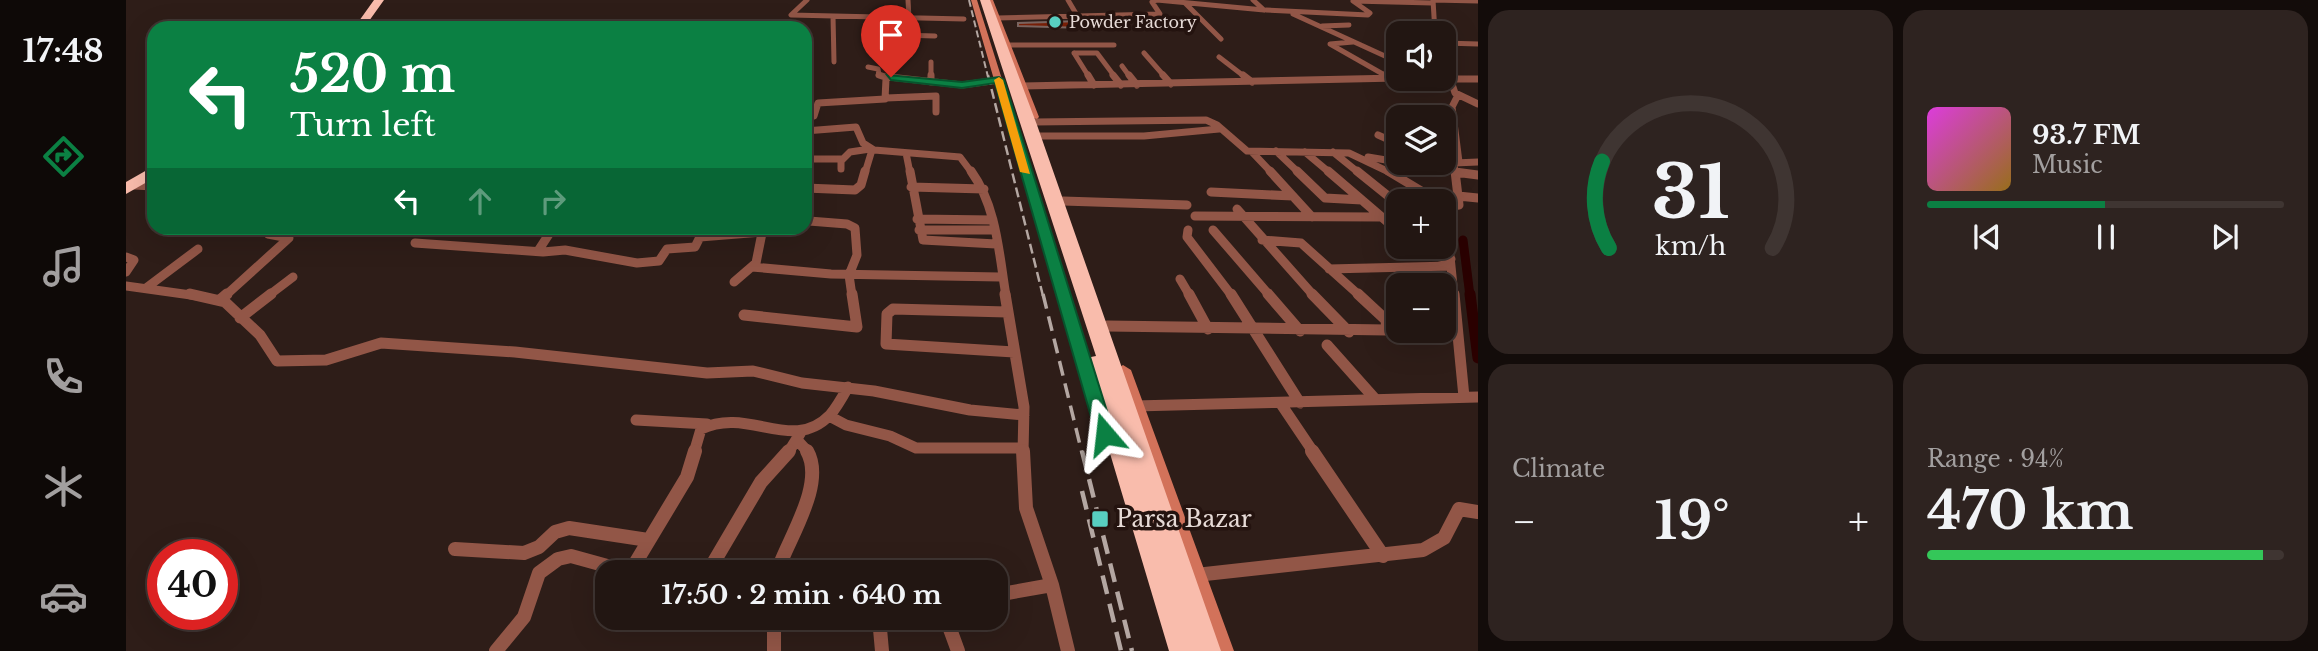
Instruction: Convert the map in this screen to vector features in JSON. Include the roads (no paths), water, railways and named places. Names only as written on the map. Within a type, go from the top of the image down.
[{"type":"highway","points":[[364,21],[379,0]]},
{"type":"highway","points":[[376,21],[383,13],[387,0]]},
{"type":"highway","points":[[977,0],[1185,651]]},
{"type":"highway","points":[[993,11],[1205,651]]},
{"type":"highway","points":[[129,184],[147,167]]},
{"type":"highway","points":[[129,184],[147,175]]},
{"type":"street","points":[[807,0],[791,15],[964,19]]},
{"type":"street","points":[[908,0],[909,18]]},
{"type":"street","points":[[977,0],[982,26],[1169,651]]},
{"type":"street","points":[[1068,0],[1078,17]]},
{"type":"street","points":[[1207,0],[1213,6]]},
{"type":"street","points":[[1254,0],[1265,10]]},
{"type":"street","points":[[993,11],[1078,17],[1160,13],[1153,1],[1366,15],[1370,13],[1354,1],[1478,1]]},
{"type":"street","points":[[1433,1],[1434,21]]},
{"type":"street","points":[[1185,3],[1221,39]]},
{"type":"street","points":[[982,26],[993,11]]},
{"type":"street","points":[[993,11],[1023,86],[1223,651]]},
{"type":"street","points":[[1286,11],[1386,57]]},
{"type":"street","points":[[833,16],[834,62]]},
{"type":"street","points":[[900,18],[899,35],[935,36]]},
{"type":"street","points":[[1320,26],[1349,25]]},
{"type":"street","points":[[1354,42],[1330,44],[1386,74]]},
{"type":"street","points":[[1456,43],[1478,44]]},
{"type":"street","points":[[1007,45],[1114,45]]},
{"type":"street","points":[[1094,85],[1074,53],[1097,53],[1121,85]]},
{"type":"street","points":[[1143,53],[1171,84]]},
{"type":"street","points":[[1219,57],[1252,82]]},
{"type":"street","points":[[930,62],[931,82]]},
{"type":"street","points":[[868,66],[879,69],[878,75],[888,78],[962,85],[999,80]]},
{"type":"street","points":[[1122,66],[1138,85]]},
{"type":"street","points":[[886,98],[888,78]]},
{"type":"street","points":[[1023,86],[1386,78]]},
{"type":"street","points":[[1456,81],[1478,79]]},
{"type":"street","points":[[1454,91],[1478,104]]},
{"type":"street","points":[[1458,95],[1452,107],[1459,162]]},
{"type":"street","points":[[812,116],[818,103],[936,96],[936,112]]},
{"type":"street","points":[[1017,139],[1039,132],[1206,120],[1220,129],[1238,147],[1252,152],[1333,152],[1386,160]]},
{"type":"street","points":[[812,130],[856,127],[871,149],[861,185],[855,190],[812,188]]},
{"type":"street","points":[[1039,132],[1144,136],[1220,129]]},
{"type":"street","points":[[1378,135],[1386,139]]},
{"type":"street","points":[[812,159],[842,159],[850,152],[871,149],[960,157],[984,189],[994,225],[1000,277],[1024,415],[1022,448],[1026,508],[1052,585],[1068,651]]},
{"type":"street","points":[[1276,151],[1325,198],[1362,200]]},
{"type":"street","points":[[1252,152],[1312,217]]},
{"type":"street","points":[[1305,152],[1386,221]]},
{"type":"street","points":[[1333,152],[1386,194]]},
{"type":"street","points":[[906,153],[919,230],[925,242],[996,244]]},
{"type":"street","points":[[1349,153],[1418,189]]},
{"type":"street","points":[[841,169],[842,159]]},
{"type":"street","points":[[1456,163],[1478,162]]},
{"type":"street","points":[[1456,172],[1478,175]]},
{"type":"street","points":[[1455,175],[1459,205],[1456,205]]},
{"type":"street","points":[[129,184],[147,185]]},
{"type":"street","points":[[911,187],[984,189]]},
{"type":"street","points":[[1212,192],[1293,196]]},
{"type":"street","points":[[1458,196],[1478,198]]},
{"type":"street","points":[[1063,201],[1187,205]]},
{"type":"street","points":[[1195,216],[1239,213],[1381,217]]},
{"type":"street","points":[[1239,213],[1349,332]]},
{"type":"street","points":[[917,219],[994,225]]},
{"type":"street","points":[[744,315],[857,327],[849,275],[856,255],[855,228],[847,224],[812,220]]},
{"type":"street","points":[[919,230],[994,225]]},
{"type":"street","points":[[1188,230],[1187,237],[1215,270],[1300,403]]},
{"type":"street","points":[[1213,230],[1300,331]]},
{"type":"street","points":[[220,300],[289,238],[273,235]]},
{"type":"street","points":[[538,251],[548,235]]},
{"type":"street","points":[[415,243],[538,251],[565,250],[630,262],[654,262],[660,260],[667,249],[694,247],[701,237],[716,235]]},
{"type":"street","points":[[734,282],[757,260],[759,235]]},
{"type":"street","points":[[1262,240],[1301,243],[1386,315]]},
{"type":"street","points":[[146,288],[198,249]]},
{"type":"street","points":[[126,257],[134,260],[126,272]]},
{"type":"street","points":[[1442,259],[1451,262]]},
{"type":"street","points":[[1135,406],[1471,397],[1451,259]]},
{"type":"street","points":[[1329,269],[1451,262]]},
{"type":"street","points":[[752,267],[849,275],[1000,277]]},
{"type":"street","points":[[240,318],[293,277]]},
{"type":"street","points":[[1180,279],[1208,329]]},
{"type":"street","points":[[126,286],[220,300],[260,335],[273,357],[285,362],[326,360],[363,346],[390,343],[515,352],[707,373],[753,371],[802,383],[848,387],[970,410],[1024,415]]},
{"type":"street","points":[[1007,312],[893,309],[887,314],[886,344],[1014,352]]},
{"type":"street","points":[[1107,326],[1349,332],[1386,330]]},
{"type":"street","points":[[1327,345],[1376,400]]},
{"type":"street","points":[[1083,363],[1121,365]]},
{"type":"street","points":[[715,560],[761,482],[799,436],[829,416],[848,387]]},
{"type":"street","points":[[1282,404],[1383,556]]},
{"type":"street","points":[[829,416],[846,425],[890,436],[916,448],[1022,448]]},
{"type":"street","points":[[636,420],[707,424],[737,422],[799,436],[810,450],[814,469],[783,560]]},
{"type":"street","points":[[637,560],[687,477],[698,433],[707,424]]},
{"type":"street","points":[[1196,575],[1383,556],[1435,547],[1444,540],[1459,509],[1478,512]]},
{"type":"street","points":[[456,549],[524,553],[539,547],[555,532],[569,528],[648,540]]},
{"type":"street","points":[[496,651],[524,617],[539,573],[553,562],[571,555],[595,562]]},
{"type":"street","points":[[1008,593],[1052,585]]},
{"type":"street","points":[[774,630],[774,651]]},
{"type":"street","points":[[880,630],[882,651]]},
{"type":"street","points":[[950,630],[958,651]]},
{"type":"waterway","points":[[1463,240],[1470,296]]},
{"type":"waterway","points":[[1470,294],[1478,358]]},
{"type":"railway","points":[[969,0],[988,77]]},
{"type":"railway","points":[[988,75],[1043,296]]},
{"type":"railway","points":[[1043,294],[1082,453]]},
{"type":"railway","points":[[1082,451],[1132,651]]},
{"type":"railway","points":[[1082,491],[1121,651]]},
{"type":"place","name":"Powder Factory","points":[[1055,22]]},
{"type":"place","name":"Parsa Bazar","points":[[1100,519]]}]
